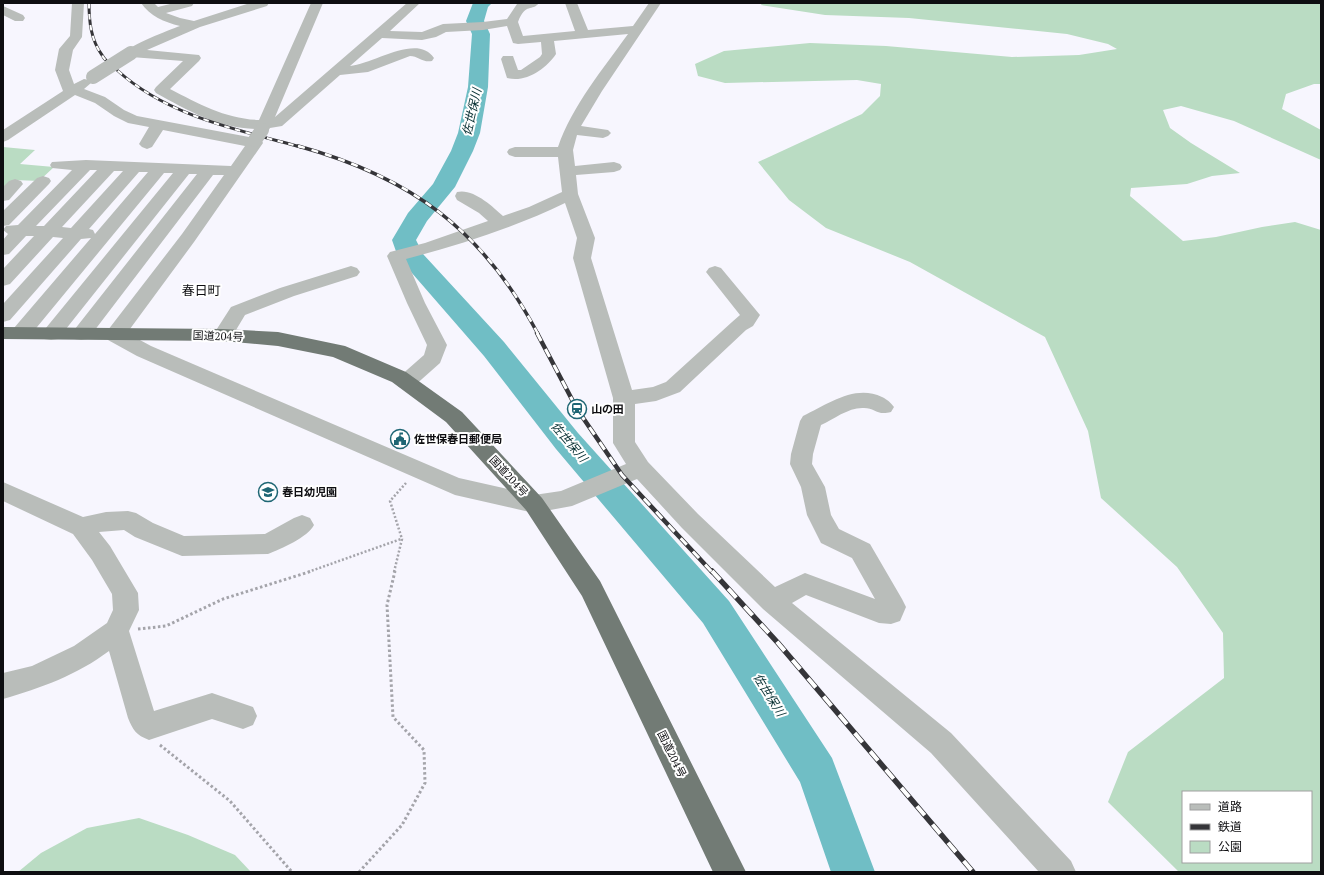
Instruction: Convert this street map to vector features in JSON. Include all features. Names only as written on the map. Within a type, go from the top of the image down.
[{"type":"highway","name":"国道204号","points":[[12,333],[223,335],[278,340],[338,351],[399,377],[454,417],[534,504],[591,590],[730,872]]},
{"type":"street","points":[[78,3],[76,37],[66,49],[62,70],[68,88],[100,100],[119,113],[134,120],[160,125],[259,135],[277,123],[414,3]]},
{"type":"street","points":[[151,7],[188,3]]},
{"type":"street","points":[[3,138],[73,89],[131,53],[156,40],[195,25],[263,3]]},
{"type":"street","points":[[317,3],[259,135],[188,238],[115,335],[144,351],[418,469],[454,486],[534,504],[564,500],[628,473]]},
{"type":"street","points":[[533,3],[518,8],[512,22],[518,40],[638,29]]},
{"type":"street","points":[[571,3],[583,34]]},
{"type":"street","points":[[655,3],[596,91],[572,130],[566,152],[570,194],[586,238],[582,258],[624,398],[624,443],[628,473],[690,521],[772,601],[941,743],[1060,872]]},
{"type":"street","points":[[151,7],[173,21],[195,25]]},
{"type":"street","points":[[379,34],[422,36],[446,31],[512,22]]},
{"type":"street","points":[[508,59],[512,75],[524,74],[545,60],[549,54],[547,38]]},
{"type":"street","points":[[337,71],[363,69],[408,52],[419,52],[426,58]]},
{"type":"street","points":[[131,53],[194,58],[161,90],[207,114],[259,135]]},
{"type":"street","points":[[147,144],[153,132],[160,125]]},
{"type":"street","points":[[572,130],[603,133]]},
{"type":"street","points":[[515,152],[566,152]]},
{"type":"street","points":[[531,167],[540,153]]},
{"type":"street","points":[[58,165],[235,171]]},
{"type":"street","points":[[3,250],[86,165]]},
{"type":"street","points":[[568,171],[609,165]]},
{"type":"street","points":[[3,280],[110,166]]},
{"type":"street","points":[[3,316],[135,167]]},
{"type":"street","points":[[12,333],[104,234],[160,168]]},
{"type":"street","points":[[51,334],[185,169]]},
{"type":"street","points":[[81,334],[209,170]]},
{"type":"street","points":[[3,221],[43,181]]},
{"type":"street","points":[[3,196],[16,184]]},
{"type":"street","points":[[406,382],[433,358],[437,345],[416,303],[396,256],[431,247],[535,211],[570,194]]},
{"type":"street","points":[[463,196],[485,209],[500,223]]},
{"type":"street","points":[[3,230],[188,238]]},
{"type":"street","points":[[223,335],[238,311],[287,292],[351,272]]},
{"type":"street","points":[[624,398],[656,394],[673,387],[739,326],[746,322],[750,315],[714,277]]},
{"type":"street","points":[[772,601],[805,584],[879,612],[891,613],[893,607],[860,551],[830,536],[819,515],[813,486],[801,464],[802,454],[812,421],[851,401],[869,400],[883,407]]},
{"type":"street","points":[[3,491],[81,528],[101,553],[125,593],[126,610],[116,631],[84,654],[36,677],[3,686]]},
{"type":"street","points":[[81,528],[106,521],[128,520],[144,530],[182,546],[268,544],[302,525]]},
{"type":"street","points":[[116,631],[142,718],[149,726],[212,706],[243,716]]},
{"type":"path","points":[[359,872],[402,825],[425,782],[424,750],[393,717],[387,605],[402,539],[390,501],[418,469]]},
{"type":"path","points":[[116,631],[166,626],[223,599],[326,567],[402,539]]},
{"type":"path","points":[[149,726],[153,739],[230,801],[292,872]]},
{"type":"green space","points":[[762,3],[1321,3],[1321,84],[1314,84],[1286,94],[1282,109],[1321,130],[1321,160],[1234,121],[1181,106],[1163,110],[1170,128],[1191,143],[1240,173],[1212,176],[1187,184],[1131,188],[1130,196],[1183,241],[1216,237],[1262,227],[1295,222],[1321,230],[1321,872],[1179,872],[1108,802],[1128,752],[1224,678],[1223,633],[1177,567],[1101,498],[1088,431],[1045,337],[910,262],[826,228],[789,200],[758,162],[862,114],[880,96],[881,84],[857,80],[725,83],[698,76],[695,64],[724,51],[810,43],[886,46],[1012,57],[1079,55],[1117,49],[1108,44],[1067,34],[909,18],[825,15],[761,5]]},
{"type":"green space","points":[[3,147],[35,150],[20,164],[54,167],[39,181],[15,180],[8,187],[3,187]]},
{"type":"green space","points":[[139,818],[188,835],[235,855],[251,872],[18,872],[41,853],[87,828]]},
{"type":"waterway","name":"佐世保川","points":[[483,3],[480,5],[475,21],[481,34],[478,87],[469,133],[462,151],[443,187],[416,218],[404,240],[411,257],[494,349],[567,441],[716,612],[817,772],[853,872]]},
{"type":"railway","points":[[89,3],[91,30],[98,49],[109,63],[137,86],[158,99],[204,119],[301,147]]},
{"type":"railway","points":[[298,146],[338,159],[375,174],[409,192],[440,213],[468,237],[493,265],[517,297],[538,334]]},
{"type":"railway","points":[[537,333],[577,409],[622,475],[712,572]]},
{"type":"railway","points":[[712,571],[778,643],[973,872]]},
{"type":"place","name":"山の田","points":[[577,409]]},
{"type":"place","name":"佐世保春日郵便局","points":[[400,439]]},
{"type":"place","name":"春日幼児園","points":[[268,492]]},
{"type":"district","name":"春日町","points":[[201,290]]}]
